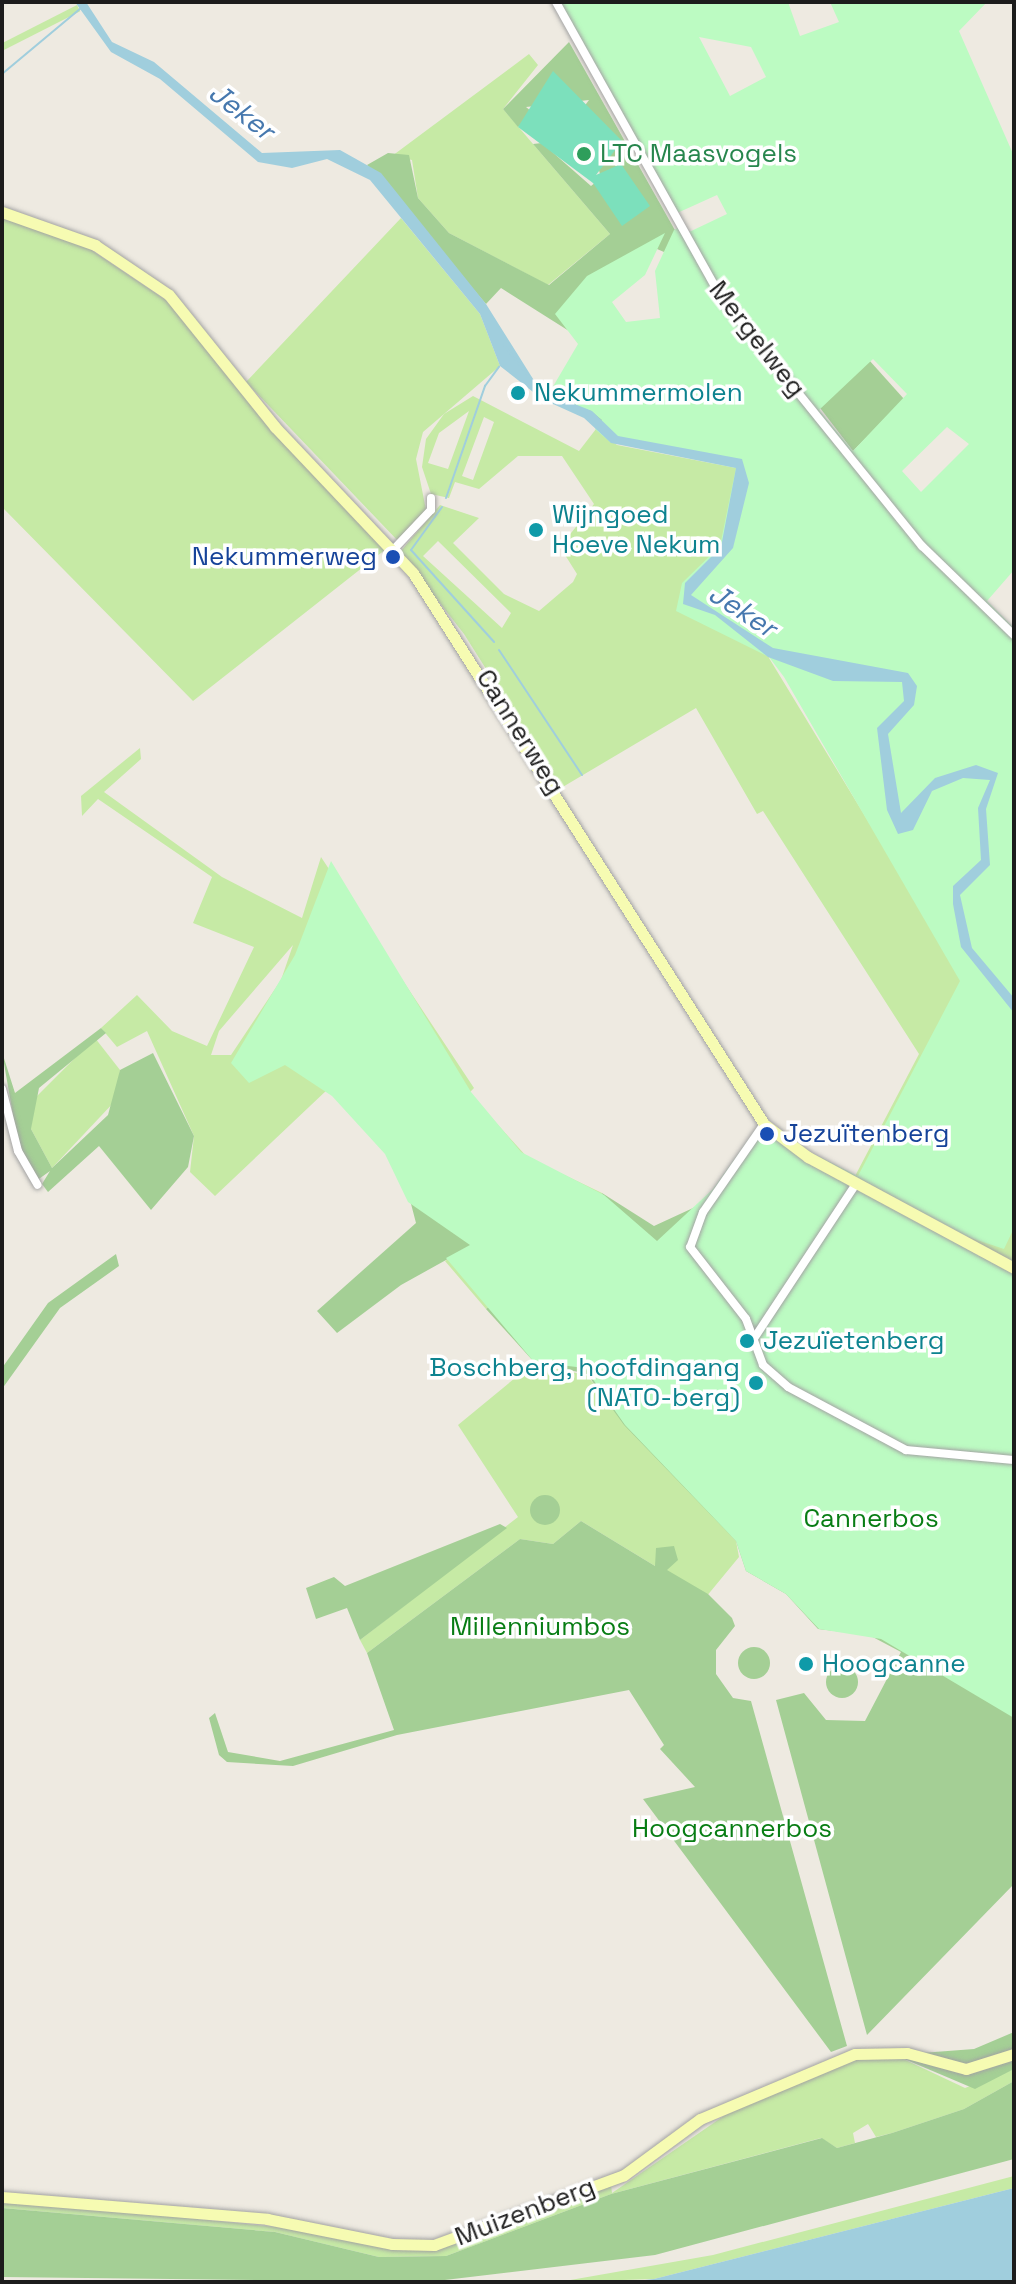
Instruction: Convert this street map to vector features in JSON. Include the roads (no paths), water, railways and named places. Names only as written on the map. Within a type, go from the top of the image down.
[{"type":"main road","name":"Cannerweg","points":[[2,212],[95,245],[169,295],[275,427],[393,550],[460,636],[764,1124],[856,1184],[1014,1268]]},
{"type":"main road","name":"Muizenberg","points":[[2,2197],[267,2219],[380,2242],[434,2245],[624,2175],[700,2119],[855,2054],[907,2053],[966,2069],[1014,2054]]},
{"type":"street","name":"Mergelweg","points":[[556,2],[721,297],[922,546],[1014,635]]},
{"type":"street","points":[[393,550],[431,510],[431,498]]},
{"type":"street","points":[[2,1089],[18,1151],[38,1185]]},
{"type":"street","points":[[764,1124],[690,1240],[697,1263],[735,1301],[755,1337],[763,1365],[782,1383],[906,1450],[1014,1460]]},
{"type":"street","points":[[755,1337],[856,1184]]},
{"type":"water","points":[[75,2],[86,2],[112,42],[154,62],[262,153],[340,150],[381,173],[486,304],[540,390],[592,411],[618,436],[742,459],[749,483],[733,548],[691,595],[773,648],[908,673],[917,686],[914,705],[888,734],[901,813],[935,778],[976,765],[998,773],[986,809],[990,865],[960,895],[972,948],[1014,998],[1014,1013],[961,947],[953,904],[953,886],[981,860],[978,808],[990,780],[963,778],[932,791],[913,830],[898,834],[887,810],[877,728],[904,701],[902,682],[833,681],[768,657],[715,615],[683,604],[685,583],[721,547],[736,468],[611,443],[584,418],[542,399],[500,366],[480,314],[370,180],[327,159],[292,168],[258,162],[160,79],[111,52]]},
{"type":"water","points":[[1014,2188],[1014,2282],[627,2282],[654,2279]]},
{"type":"waterway","points":[[2,74],[81,8]]},
{"type":"waterway","points":[[503,344],[539,389]]},
{"type":"waterway","points":[[446,498],[485,386],[499,367]]},
{"type":"waterway","points":[[442,507],[411,550],[494,642]]},
{"type":"waterway","points":[[499,650],[582,775]]},
{"type":"place","name":"LTC Maasvogels","points":[[584,154]]},
{"type":"place","name":"Nekummermolen","points":[[518,393]]},
{"type":"place","name":"Wijngoed Hoeve Nekum","points":[[536,530]]},
{"type":"place","name":"Nekummerweg","points":[[393,557]]},
{"type":"place","name":"Jezuïtenberg","points":[[767,1134]]},
{"type":"place","name":"Jezuïetenberg","points":[[747,1341]]},
{"type":"place","name":"Boschberg, hoofdingang (NATO-berg)","points":[[756,1383]]},
{"type":"place","name":"Hoogcanne","points":[[806,1664]]},
{"type":"water label","name":"Jeker","points":[[242,111]]},
{"type":"water label","name":"Jeker","points":[[743,610]]},
{"type":"park label","name":"Cannerbos","points":[[871,1519]]},
{"type":"park label","name":"Millenniumbos","points":[[540,1627]]},
{"type":"park label","name":"Hoogcannerbos","points":[[732,1829]]}]
